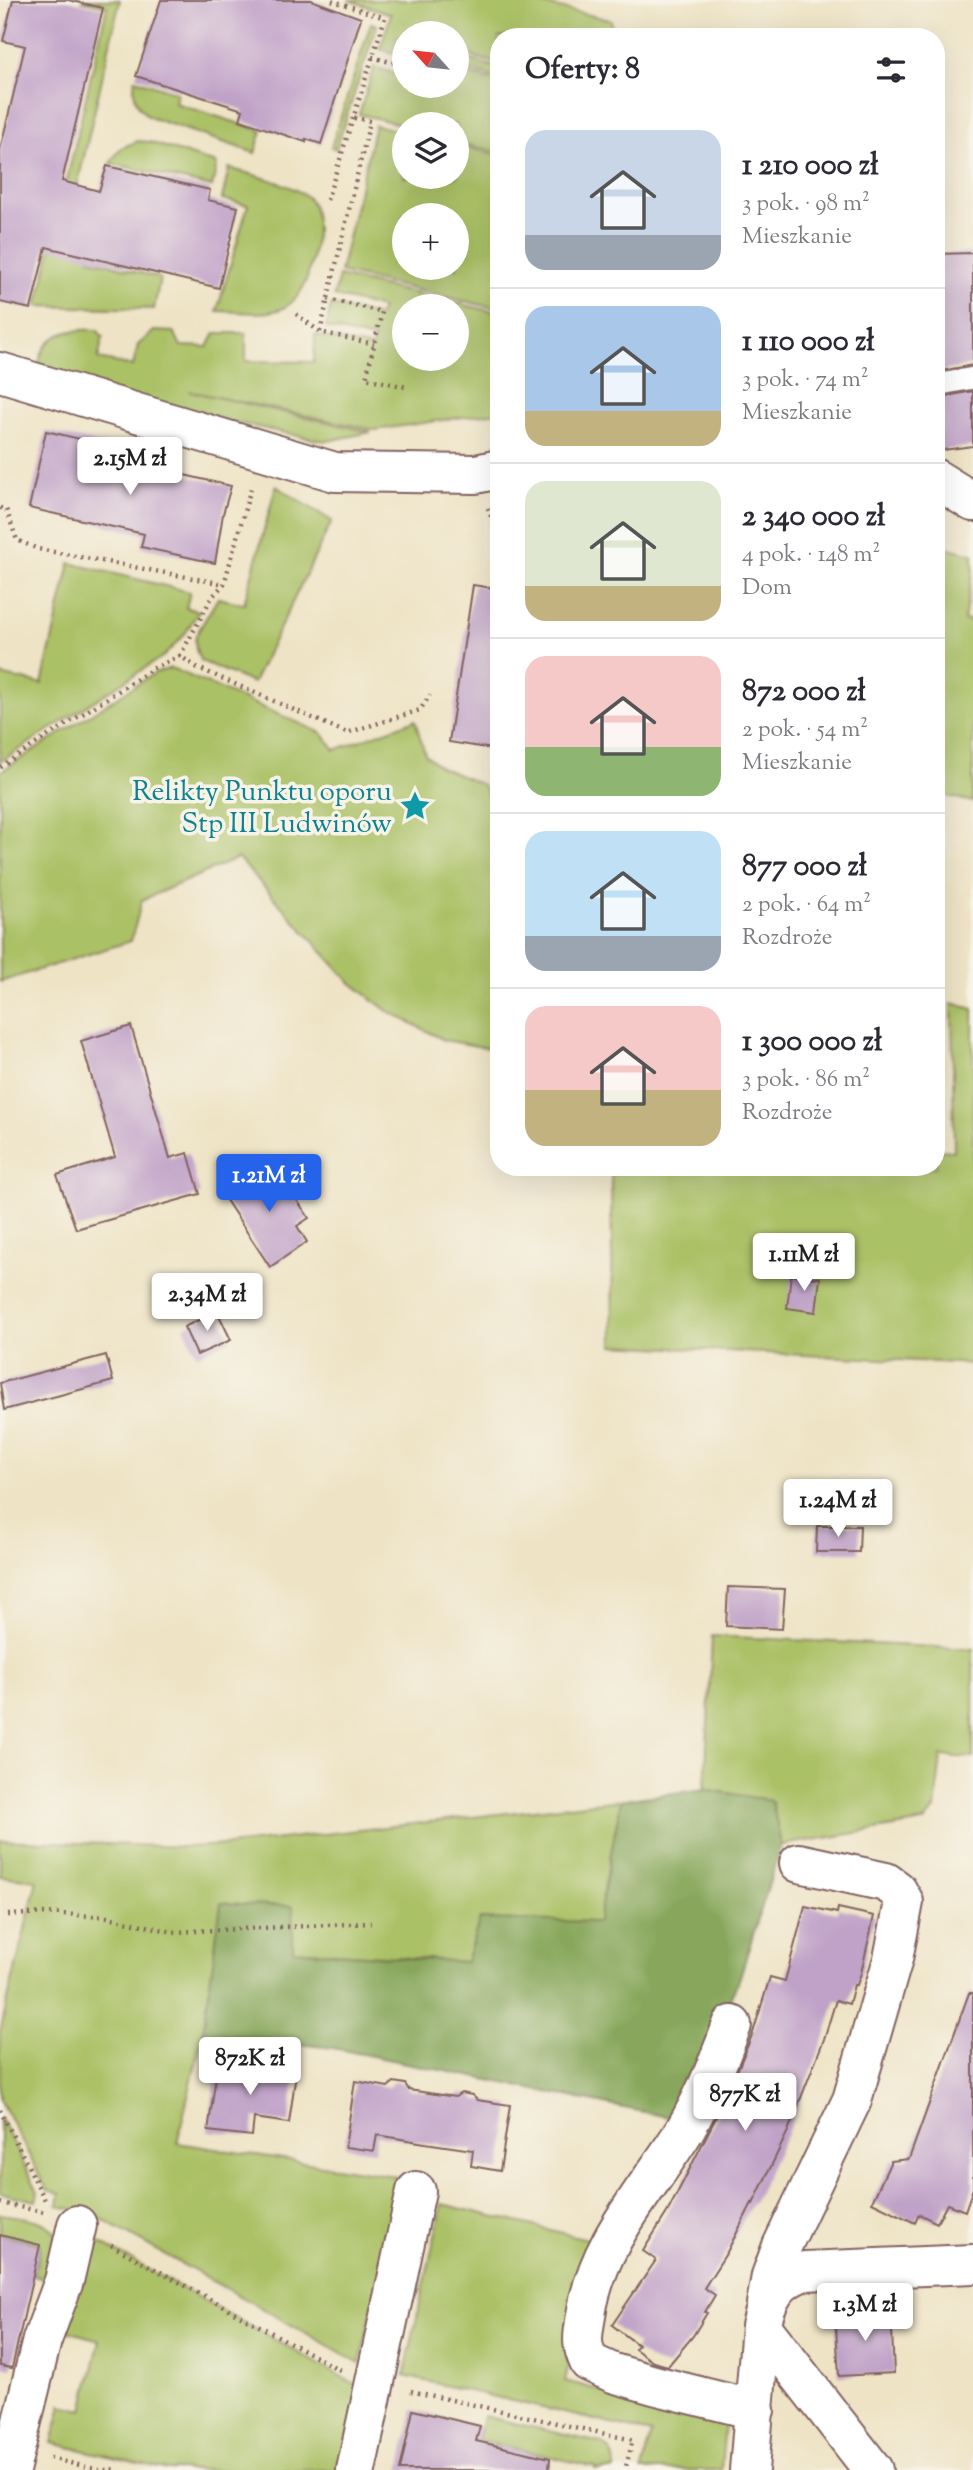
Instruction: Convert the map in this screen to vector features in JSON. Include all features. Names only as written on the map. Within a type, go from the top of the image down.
[{"type":"street","points":[[0,372],[335,472],[476,474],[490,484]]},
{"type":"street","points":[[945,485],[973,502]]},
{"type":"street","points":[[749,2470],[763,2315],[771,2276],[782,2246],[852,2100],[893,1959],[904,1902],[897,1890],[886,1882],[799,1863]]},
{"type":"street","points":[[732,2025],[712,2081],[686,2127],[626,2215],[603,2256],[588,2305],[582,2346],[589,2362],[613,2373],[755,2410]]},
{"type":"street","points":[[356,2470],[416,2191]]},
{"type":"street","points":[[13,2460],[42,2340],[64,2281],[65,2220]]},
{"type":"street","points":[[763,2315],[782,2282],[805,2271],[973,2264]]},
{"type":"street","points":[[763,2315],[873,2470]]},
{"type":"lane","points":[[945,383],[973,378]]},
{"type":"path","points":[[327,200],[385,18],[331,0]]},
{"type":"path","points":[[372,57],[392,62]]},
{"type":"path","points":[[320,331],[370,121],[352,117]]},
{"type":"path","points":[[328,299],[382,312],[366,378],[406,387]]},
{"type":"path","points":[[296,314],[320,331],[374,344]]},
{"type":"path","points":[[0,767],[155,668],[180,656],[212,597],[224,584],[261,449]]},
{"type":"path","points":[[0,508],[6,509],[17,540],[38,549],[224,584]]},
{"type":"path","points":[[180,656],[198,667],[347,733],[420,710],[430,695]]},
{"type":"path","points":[[8,1915],[46,1913],[107,1917],[173,1932],[371,1923]]},
{"type":"path","points":[[0,2110],[65,2220],[361,2382],[633,2440],[625,2470]]},
{"type":"path","points":[[13,2460],[118,2470]]},
{"type":"green space","points":[[81,0],[120,0],[75,196],[64,193],[107,6]]},
{"type":"green space","points":[[348,0],[525,0],[611,20],[612,28],[490,28],[490,61],[469,55],[469,21],[392,21],[392,53],[380,49],[391,14]]},
{"type":"green space","points":[[371,23],[377,25],[336,149],[331,147]]},
{"type":"green space","points":[[469,59],[490,65],[490,76],[469,70]]},
{"type":"green space","points":[[374,67],[392,73],[392,98],[469,98],[469,74],[490,80],[490,150],[469,146],[469,112],[392,112],[392,122],[359,114]]},
{"type":"green space","points":[[135,79],[177,93],[175,103],[262,131],[255,153],[149,117],[136,101]]},
{"type":"green space","points":[[375,125],[392,129],[392,189],[469,189],[469,148],[490,153],[490,307],[469,302],[469,294],[435,294],[340,272]]},
{"type":"green space","points":[[138,141],[150,142],[217,164],[212,187],[110,163],[121,148]]},
{"type":"green space","points":[[229,168],[293,188],[309,199],[313,207],[316,231],[309,271],[299,294],[281,309],[258,313],[217,311],[248,205],[222,199]]},
{"type":"green space","points":[[54,237],[93,246],[90,259],[160,278],[154,309],[37,306]]},
{"type":"green space","points":[[339,276],[417,294],[392,294],[392,371],[469,371],[469,306],[490,311],[490,413],[375,430],[189,391],[371,432],[328,441],[318,440],[55,384],[39,364],[42,353],[53,339],[69,332],[87,330],[97,330],[103,337],[98,359],[133,366],[138,345],[154,331],[174,332],[181,346],[208,347],[215,333],[246,333],[246,361],[314,362],[315,335],[372,348],[374,339],[326,328],[331,305],[379,316],[382,308],[334,296]]},
{"type":"green space","points":[[276,486],[332,521],[253,683],[201,661],[195,639],[218,598],[244,604]]},
{"type":"green space","points":[[945,547],[973,554],[973,570],[964,620],[973,621],[973,802],[945,796]]},
{"type":"green space","points":[[70,563],[190,592],[186,608],[199,611],[184,635],[165,655],[0,762],[0,675],[42,684]]},
{"type":"green space","points":[[171,668],[322,733],[335,750],[415,720],[425,754],[440,767],[483,785],[490,801],[490,1048],[444,1040],[386,1010],[350,982],[238,858],[142,900],[131,941],[0,982],[0,772],[155,673]]},
{"type":"green space","points":[[952,1003],[973,1009],[973,1364],[613,1345],[611,1176],[945,1176],[945,1150],[954,1151]]},
{"type":"green space","points":[[712,1636],[973,1649],[973,1758],[941,1756],[935,1809],[924,1822],[781,1845],[772,1801],[705,1789]]},
{"type":"green space","points":[[705,1789],[772,1801],[781,1845],[739,1980],[673,2118],[333,2048],[203,2033],[221,1903],[293,1906],[293,1950],[466,1962],[480,1919],[598,1922],[621,1800]]},
{"type":"green space","points":[[621,1800],[598,1923],[480,1919],[466,1962],[293,1950],[204,2028],[177,2143],[394,2176],[401,2183],[360,2363],[90,2213],[58,2206],[60,2193],[47,2190],[0,2099],[0,2032],[37,1880],[0,1876],[0,1840],[187,1847],[229,1845]]},
{"type":"green space","points":[[0,2118],[38,2192],[36,2201],[0,2193]]},
{"type":"green space","points":[[442,2204],[596,2241],[565,2381],[725,2423],[721,2470],[642,2470],[651,2433],[404,2376]]},
{"type":"green space","points":[[0,2214],[43,2223],[55,2233],[57,2246],[53,2281],[34,2276],[41,2244],[0,2235]]},
{"type":"green space","points":[[86,2235],[360,2387],[341,2470],[169,2470],[52,2443],[62,2405],[83,2410],[100,2340],[63,2330]]},
{"type":"green space","points":[[483,2416],[601,2443],[612,2454],[614,2470],[595,2470],[595,2467],[478,2440]]},
{"type":"building","points":[[13,0],[68,0],[103,8],[62,181],[99,191],[107,166],[210,190],[208,200],[238,207],[219,288],[46,247],[31,309],[0,302],[0,150],[25,46],[3,41]]},
{"type":"building","points":[[161,0],[311,0],[361,18],[321,144],[306,139],[306,142],[240,120],[243,110],[136,76]]},
{"type":"building","points":[[973,253],[973,365],[945,370],[945,254]]},
{"type":"building","points":[[973,391],[973,446],[945,450],[945,396]]},
{"type":"building","points":[[46,431],[114,447],[112,458],[231,486],[223,514],[215,563],[141,547],[144,534],[29,508]]},
{"type":"building","points":[[473,585],[490,588],[490,749],[449,742]]},
{"type":"building","points":[[131,1026],[170,1158],[188,1153],[200,1194],[76,1229],[57,1175],[115,1157],[81,1041]]},
{"type":"building","points":[[272,1163],[309,1218],[297,1226],[307,1242],[270,1267],[224,1197]]},
{"type":"building","points":[[791,1275],[820,1278],[816,1312],[787,1308]]},
{"type":"building","points":[[217,1311],[231,1340],[197,1355],[184,1327]]},
{"type":"building","points":[[106,1355],[113,1381],[4,1410],[0,1383]]},
{"type":"building","points":[[817,1526],[860,1526],[859,1552],[816,1552]]},
{"type":"building","points":[[728,1587],[785,1589],[782,1629],[726,1626]]},
{"type":"building","points":[[805,1906],[837,1913],[838,1908],[874,1916],[857,1985],[854,1985],[849,2004],[836,2000],[824,2039],[788,2131],[753,2204],[704,2288],[715,2295],[705,2312],[707,2313],[693,2336],[668,2366],[653,2362],[635,2349],[638,2345],[612,2325],[656,2260],[643,2251],[668,2211],[725,2100],[753,2033],[770,1977],[785,1981]]},
{"type":"building","points":[[969,1993],[973,1993],[973,2188],[965,2211],[947,2204],[937,2223],[919,2214],[915,2223],[872,2202],[891,2161],[909,2159]]},
{"type":"building","points":[[251,2051],[262,2068],[296,2073],[289,2123],[254,2118],[252,2136],[208,2131],[218,2062],[241,2065]]},
{"type":"building","points":[[355,2081],[388,2087],[394,2082],[405,2084],[409,2090],[455,2097],[461,2093],[472,2095],[477,2100],[510,2105],[500,2171],[471,2166],[473,2150],[377,2135],[374,2151],[345,2147]]},
{"type":"building","points":[[0,2235],[40,2245],[12,2368],[0,2366]]},
{"type":"building","points":[[891,2310],[894,2373],[839,2376],[835,2312]]},
{"type":"building","points":[[413,2410],[480,2426],[476,2441],[550,2458],[549,2470],[400,2470]]},
{"type":"place","name":"Relikty Punktu oporu Stp III Ludwinów","points":[[415,806]]}]
